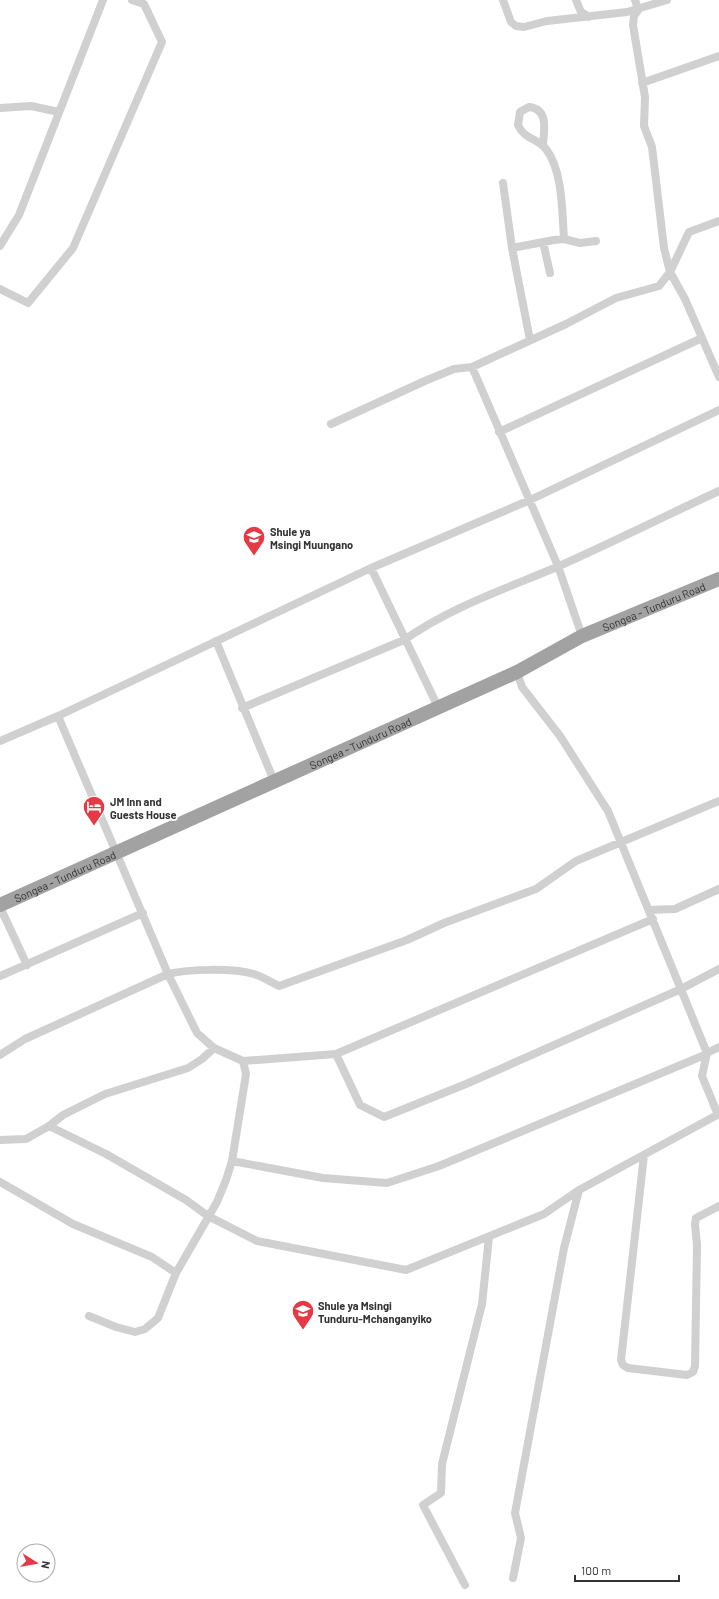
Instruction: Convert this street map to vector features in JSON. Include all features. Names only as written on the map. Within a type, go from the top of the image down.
[{"type":"highway","name":"Songea - Tunduru Road","points":[[0,906],[116,852],[517,672],[582,636],[719,579]]},
{"type":"street","points":[[0,246],[19,215],[103,0]]},
{"type":"street","points":[[0,289],[28,303],[73,248],[162,42],[144,4],[132,0]]},
{"type":"street","points":[[503,0],[508,18],[516,26],[524,27],[547,21],[589,17],[638,9],[667,0]]},
{"type":"street","points":[[576,0],[581,12],[589,17]]},
{"type":"street","points":[[635,0],[638,9],[634,16],[633,25],[645,97],[644,126],[652,147],[664,248],[670,272],[685,299],[719,377]]},
{"type":"street","points":[[642,84],[719,56]]},
{"type":"street","points":[[0,108],[31,106],[59,112]]},
{"type":"street","points":[[543,145],[544,118],[539,110],[529,107],[520,112],[518,125],[524,134],[543,145],[553,161],[560,188],[564,239]]},
{"type":"street","points":[[503,183],[512,248],[530,340]]},
{"type":"street","points":[[331,424],[454,369],[472,367],[616,298],[658,286],[670,272],[689,232],[719,221]]},
{"type":"street","points":[[512,248],[564,239],[580,243],[596,241]]},
{"type":"street","points":[[543,242],[550,273]]},
{"type":"street","points":[[499,432],[702,338]]},
{"type":"street","points":[[472,367],[558,566],[582,636]]},
{"type":"street","points":[[0,741],[58,716],[371,568],[530,500],[719,410]]},
{"type":"street","points":[[242,708],[404,640],[427,624],[451,611],[558,566],[719,491]]},
{"type":"street","points":[[371,568],[404,640],[438,707]]},
{"type":"street","points":[[216,641],[242,708],[274,781]]},
{"type":"street","points":[[49,1126],[106,1154],[186,1200],[208,1216],[257,1241],[406,1270],[544,1214],[578,1190],[718,1115],[702,1076],[707,1053],[608,811],[560,736],[522,687],[517,672]]},
{"type":"street","points":[[58,716],[168,974],[198,1033],[214,1048],[243,1061],[336,1054],[653,919]]},
{"type":"street","points":[[0,1055],[25,1039],[168,974],[184,970],[216,970],[253,974],[280,986],[407,940],[444,923],[536,889],[576,862],[719,801]]},
{"type":"street","points":[[649,910],[675,909],[719,889]]},
{"type":"street","points":[[0,906],[27,965]]},
{"type":"street","points":[[0,976],[143,913]]},
{"type":"street","points":[[336,1054],[360,1105],[384,1117],[466,1084],[681,989],[719,969]]},
{"type":"street","points":[[232,1161],[323,1178],[387,1183],[439,1166],[719,1047]]},
{"type":"street","points":[[0,1140],[26,1139],[49,1126],[63,1115],[105,1094],[188,1068],[202,1059],[214,1048]]},
{"type":"street","points":[[89,1316],[122,1329],[135,1332],[146,1329],[158,1318],[176,1273],[226,1180],[232,1161],[246,1074],[243,1061]]},
{"type":"street","points":[[644,1155],[621,1360],[623,1365],[628,1368],[687,1374],[693,1372],[695,1366],[697,1245],[695,1224],[696,1218],[719,1206]]},
{"type":"street","points":[[0,1182],[73,1224],[152,1257],[176,1273]]},
{"type":"street","points":[[513,1578],[521,1538],[514,1513],[564,1248],[578,1190]]},
{"type":"street","points":[[465,1585],[423,1505],[441,1493],[442,1464],[482,1304],[489,1237]]},
{"type":"place","name":"Shule ya Msingi Muungano","points":[[254,556]]},
{"type":"place","name":"JM Inn and Guests House","points":[[94,826]]},
{"type":"place","name":"Shule ya Msingi Tunduru-Mchanganyiko","points":[[303,1330]]}]
